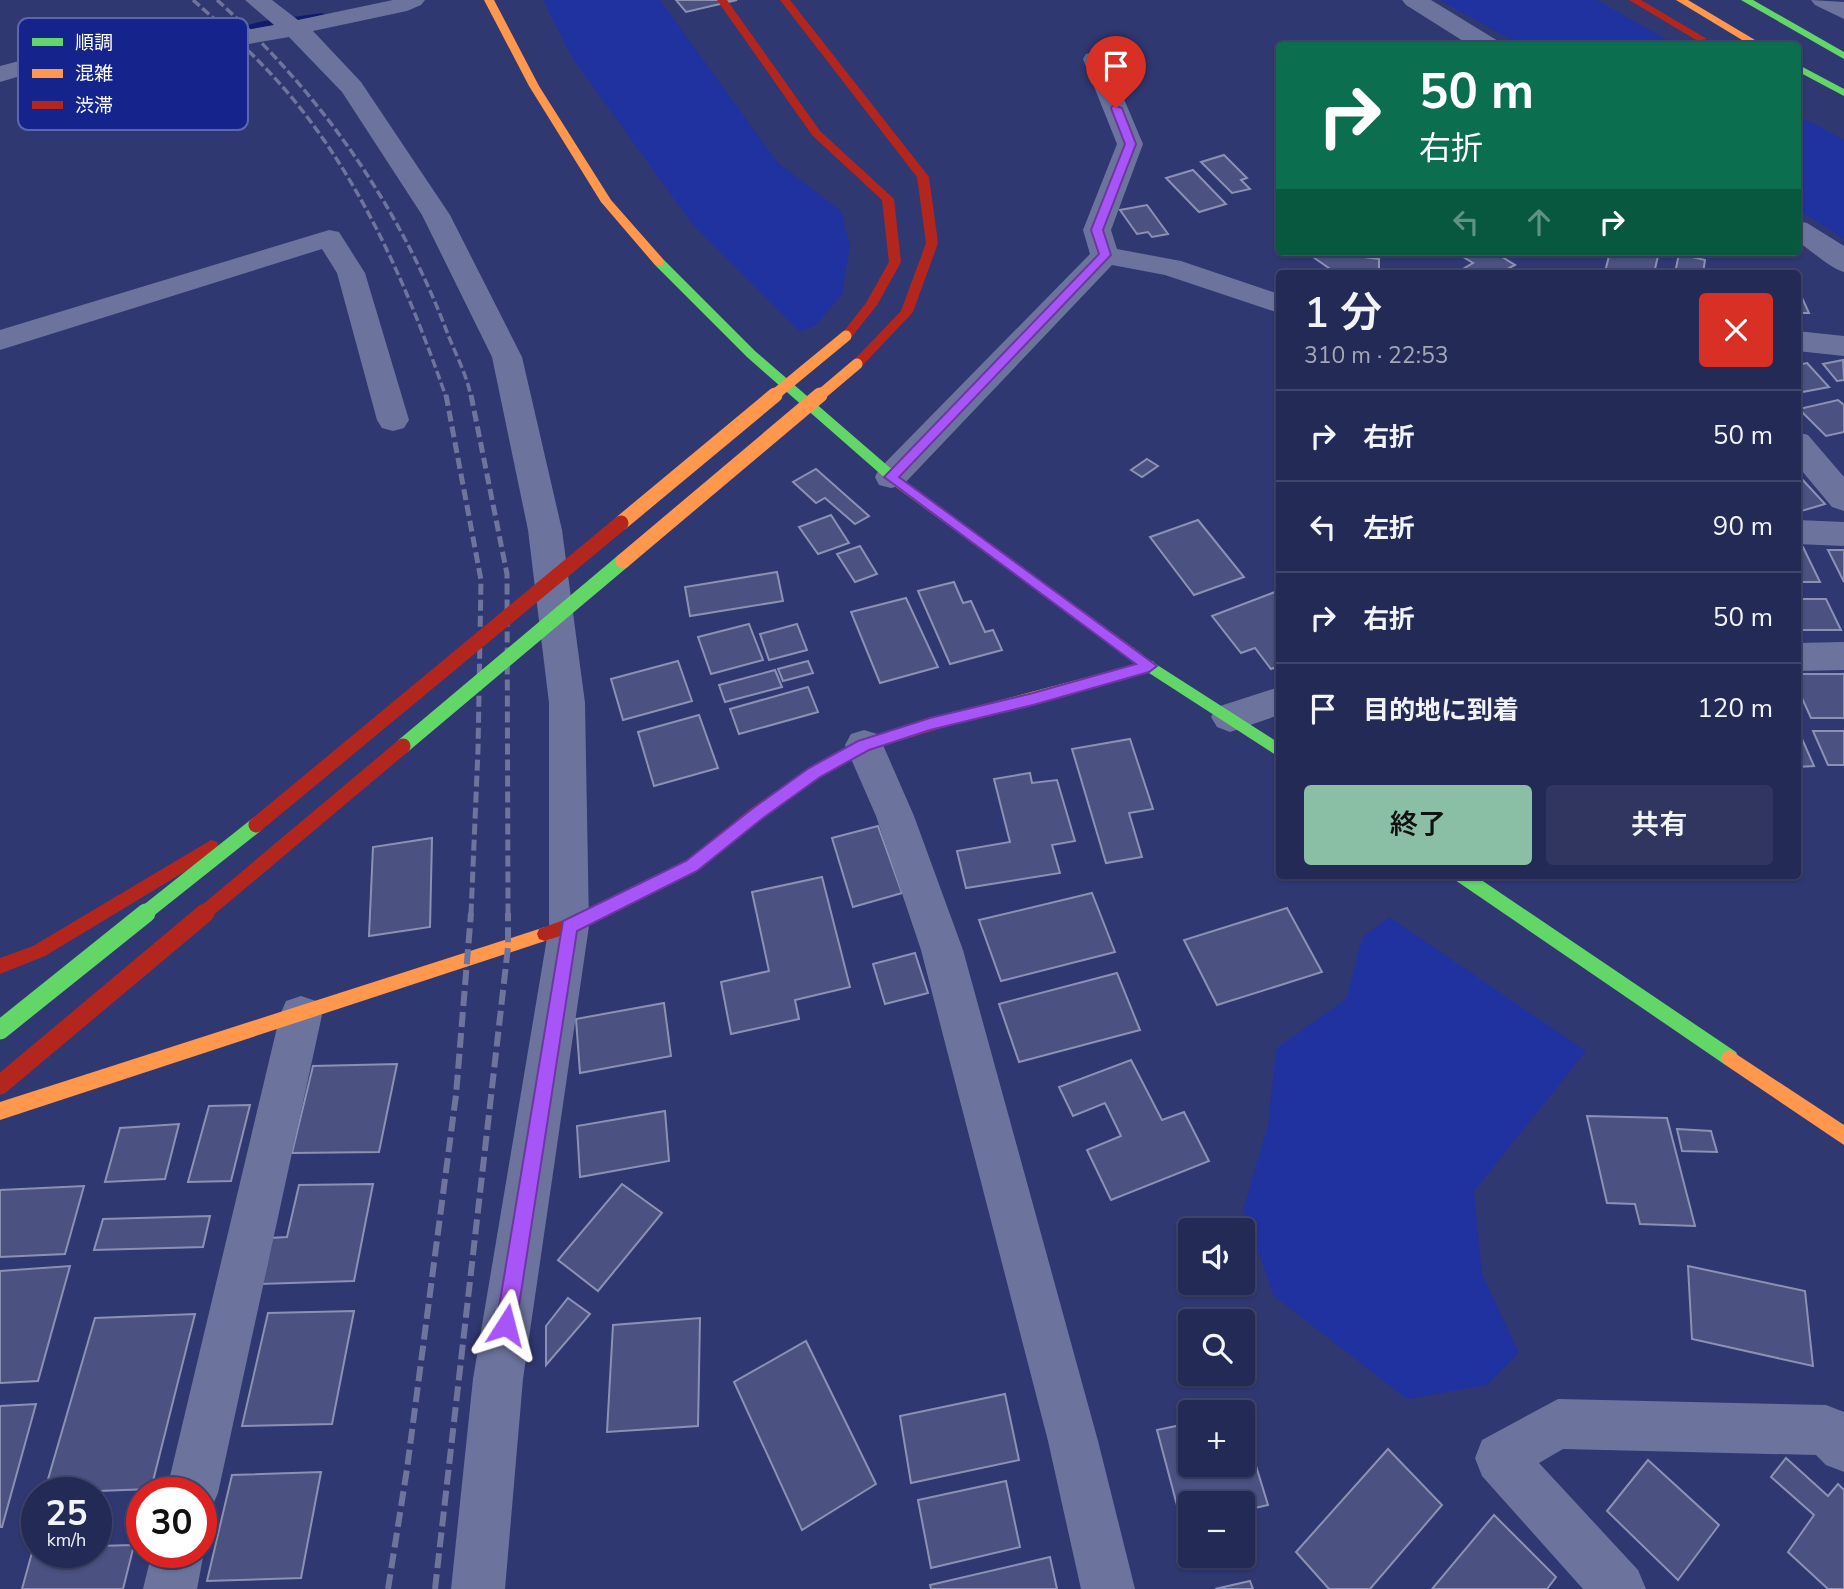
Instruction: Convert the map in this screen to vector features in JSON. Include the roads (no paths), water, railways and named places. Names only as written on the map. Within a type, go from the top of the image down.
[{"type":"main road","points":[[489,0],[534,86],[607,202],[673,278],[751,354],[891,477],[1149,666],[1276,749]]},
{"type":"main road","points":[[0,1030],[284,803],[846,336],[871,305],[895,262],[888,199],[816,133],[722,0]]},
{"type":"main road","points":[[0,1084],[857,364],[907,312],[932,243],[923,177],[785,0]]},
{"type":"main road","points":[[1634,0],[1706,42]]},
{"type":"main road","points":[[1681,0],[1753,42]]},
{"type":"main road","points":[[1746,0],[1844,56]]},
{"type":"main road","points":[[1801,69],[1844,93]]},
{"type":"main road","points":[[0,1111],[569,926],[692,866],[757,813],[815,773],[864,746],[930,724],[1033,699],[1149,666]]},
{"type":"main road","points":[[0,967],[39,951],[284,803]]},
{"type":"main road","points":[[1467,879],[1844,1136]]},
{"type":"street","points":[[257,0],[295,29],[352,87],[436,215],[507,357],[545,530],[566,703],[569,926],[498,1379],[478,1589]]},
{"type":"street","points":[[248,37],[399,6],[413,0]]},
{"type":"street","points":[[1414,0],[1482,42]]},
{"type":"street","points":[[1823,0],[1844,12]]},
{"type":"street","points":[[1095,60],[1130,144],[1097,230],[1105,255]]},
{"type":"street","points":[[0,74],[18,69]]},
{"type":"street","points":[[1801,231],[1833,251],[1844,263]]},
{"type":"street","points":[[0,340],[329,238],[351,274],[393,421]]},
{"type":"street","points":[[891,477],[1105,255]]},
{"type":"street","points":[[1105,255],[1171,267],[1276,303]]},
{"type":"street","points":[[1801,341],[1844,346]]},
{"type":"street","points":[[1801,448],[1844,499]]},
{"type":"street","points":[[1801,533],[1844,534]]},
{"type":"street","points":[[1801,657],[1844,656]]},
{"type":"street","points":[[1230,717],[1276,702]]},
{"type":"street","points":[[864,746],[895,816],[942,950],[1073,1441],[1108,1589]]},
{"type":"street","points":[[196,1477],[301,1015]]},
{"type":"street","points":[[1619,1589],[1500,1458],[1558,1424],[1826,1430],[1844,1447]]},
{"type":"street","points":[[170,1589],[175,1568]]},
{"type":"waterway","points":[[248,27],[322,16]]},
{"type":"railway","points":[[193,0],[213,18]]},
{"type":"railway","points":[[217,0],[236,18]]},
{"type":"railway","points":[[248,29],[322,111],[380,195],[427,284],[464,372],[471,397]]},
{"type":"railway","points":[[248,51],[277,80],[315,127],[361,200],[399,276],[446,397]]},
{"type":"railway","points":[[446,395],[481,580],[471,914]]},
{"type":"railway","points":[[471,395],[507,574],[508,914]]},
{"type":"railway","points":[[388,1589],[407,1469],[456,1095],[471,913]]},
{"type":"railway","points":[[435,1589],[508,947],[508,914]]}]
